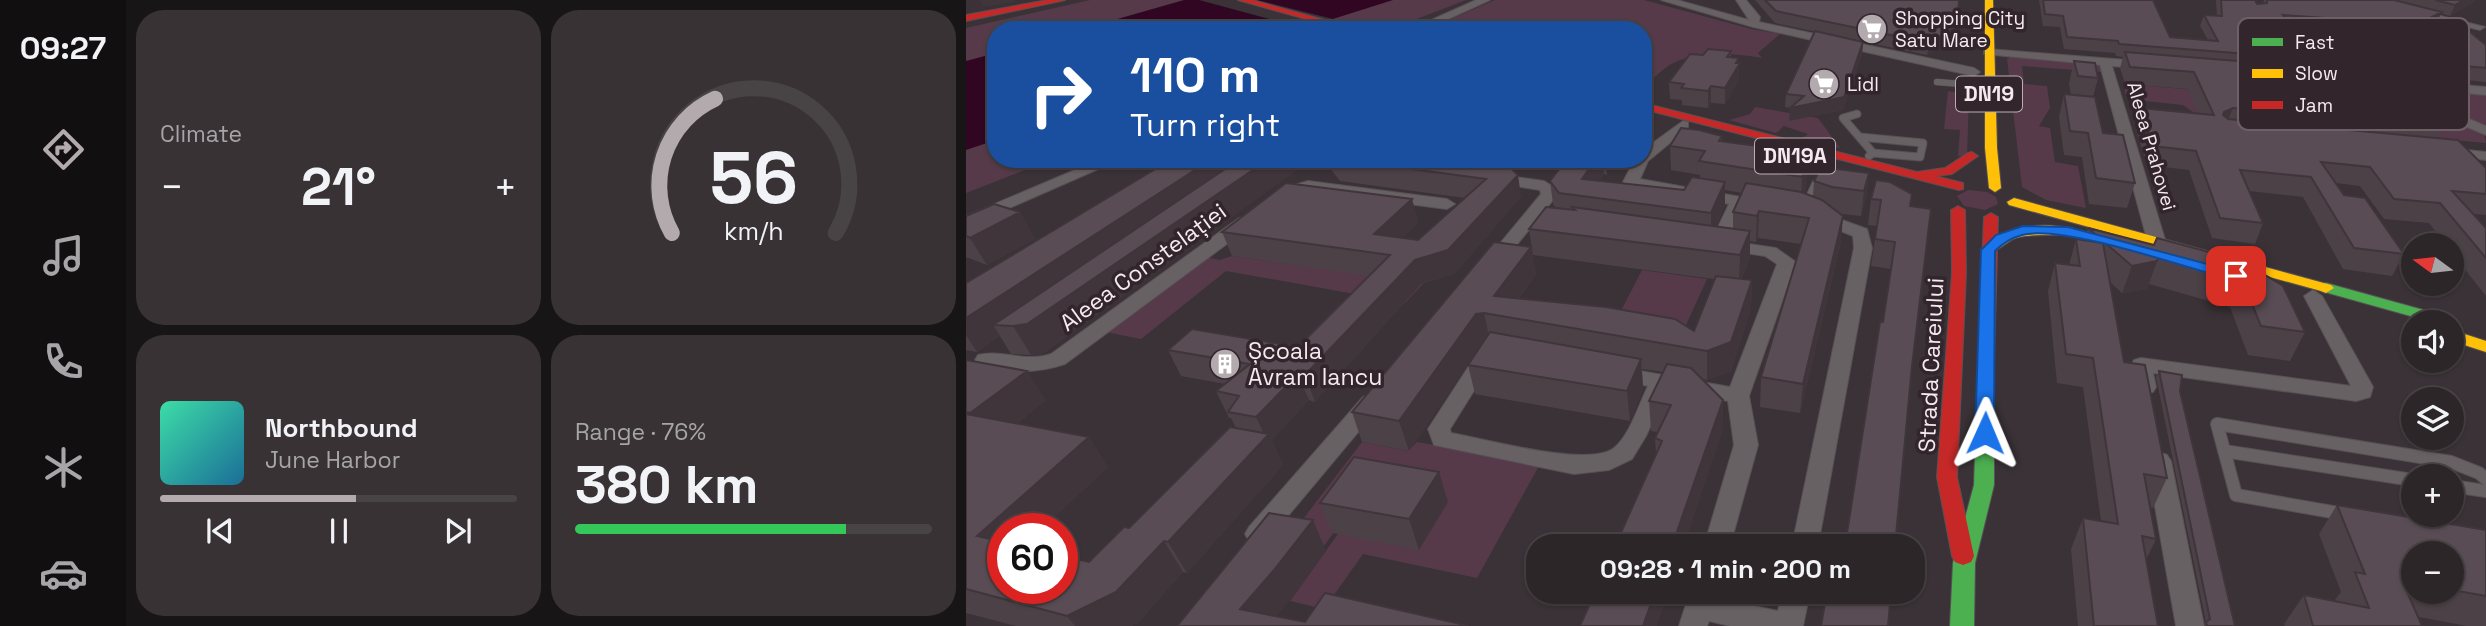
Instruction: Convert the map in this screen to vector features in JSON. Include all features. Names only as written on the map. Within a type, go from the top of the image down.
[{"type":"main road","points":[[966,18],[1019,4],[1061,0]]},
{"type":"main road","points":[[1220,0],[1299,21]]},
{"type":"main road","points":[[1242,0],[1322,21]]},
{"type":"main road","name":"DN19","points":[[1973,85],[1976,0]]},
{"type":"main road","name":"DN19","points":[[1989,0],[1991,148],[1995,188]]},
{"type":"main road","name":"DN19A","points":[[1652,108],[1868,157],[1959,194]]},
{"type":"main road","name":"DN19A","points":[[1652,116],[1959,194]]},
{"type":"main road","name":"Strada Careiului","points":[[1964,563],[1947,477],[1959,273],[1959,194],[1972,156],[1973,134]]},
{"type":"main road","points":[[1911,173],[1948,171],[1972,156]]},
{"type":"main road","points":[[1959,194],[1995,188],[2010,196],[2003,211]]},
{"type":"main road","points":[[1959,194],[2068,231],[2401,321]]},
{"type":"main road","points":[[2003,211],[2157,243],[2406,310]]},
{"type":"main road","name":"Strada Careiului","points":[[1962,626],[1964,563],[1984,485],[1988,250],[2003,211]]},
{"type":"main road","points":[[1988,250],[2001,238],[2023,230],[2068,231]]},
{"type":"main road","points":[[2464,326],[2486,334]]},
{"type":"main road","points":[[2464,339],[2486,347]]},
{"type":"street","points":[[1435,21],[1485,0]]},
{"type":"street","points":[[1666,0],[1973,85]]},
{"type":"street","points":[[1741,0],[1755,17],[1752,24]]},
{"type":"street","points":[[2363,0],[2440,18]]},
{"type":"street","points":[[1988,52],[2159,66]]},
{"type":"street","name":"Aleea Prahovei","points":[[2105,61],[2157,243]]},
{"type":"street","points":[[2469,124],[2486,131]]},
{"type":"street","points":[[1652,151],[1683,125]]},
{"type":"street","points":[[2437,151],[2464,158],[2486,156]]},
{"type":"street","points":[[966,222],[1093,168]]},
{"type":"street","points":[[1638,168],[1631,181],[1791,209],[1861,233],[1863,248],[1807,534]]},
{"type":"street","points":[[1469,176],[1533,184],[1549,189],[1549,195],[1480,276]]},
{"type":"street","name":"Aleea Constelației","points":[[985,360],[1029,367],[1043,366],[1058,359],[1288,190],[1308,186],[1447,204]]},
{"type":"street","points":[[1720,534],[1746,445],[1738,396],[1787,262],[1770,252],[1712,244],[1738,201]]},
{"type":"street","points":[[1528,219],[1555,223]]},
{"type":"street","points":[[2149,411],[2141,365],[2356,394],[2362,392],[2362,387],[2313,296]]},
{"type":"street","points":[[966,373],[1008,344]]},
{"type":"street","points":[[1503,353],[1490,350],[1439,429],[1442,439],[1574,465],[1609,461],[1624,453],[1635,436],[1660,381]]},
{"type":"street","points":[[1595,369],[1738,396]]},
{"type":"street","points":[[1242,553],[1385,386]]},
{"type":"street","points":[[2154,438],[2190,626]]},
{"type":"street","points":[[1699,608],[1789,626],[1794,604]]},
{"type":"lane","points":[[1937,82],[1973,85]]},
{"type":"lane","points":[[1857,114],[1843,117],[1860,137],[1868,157],[1920,157],[1923,143],[1860,137]]},
{"type":"lane","points":[[1804,180],[1828,185]]},
{"type":"lane","points":[[1791,209],[1816,183]]},
{"type":"lane","points":[[2354,516],[2236,495],[2217,424],[2451,463],[2479,473],[2486,479]]},
{"type":"lane","points":[[2224,451],[2401,478]]},
{"type":"lane","points":[[2464,488],[2486,491]]},
{"type":"shaded area","points":[[1090,0],[1466,0],[1411,21],[997,21]]},
{"type":"shaded area","points":[[1184,0],[1393,0],[1326,21],[1110,21]]},
{"type":"shaded area","points":[[1495,0],[1644,0],[1751,29],[1780,34],[1758,53],[1762,58],[1727,54],[1689,57],[1668,66],[1652,80],[1652,21],[1447,21]]},
{"type":"shaded area","points":[[987,23],[987,168],[1030,168],[966,193],[966,28]]},
{"type":"shaded area","points":[[987,55],[987,143],[966,150],[966,61]]},
{"type":"shaded area","points":[[2010,57],[2095,64],[2101,67],[2102,72],[2022,66],[2024,84],[2047,86],[2050,108],[2039,126],[2050,128],[2055,162],[2078,166],[2086,208],[2046,200],[2022,187],[2007,59]]},
{"type":"shaded area","points":[[2125,84],[2238,93],[2238,120],[2200,117],[2183,105],[2145,101],[2142,96],[2125,94]]},
{"type":"shaded area","points":[[1948,91],[1969,95],[1967,157],[1958,156],[1960,130],[1944,129]]},
{"type":"shaded area","points":[[2469,93],[2486,94],[2486,131],[2469,123]]},
{"type":"shaded area","points":[[1755,107],[1818,118],[1840,148],[1800,140],[1808,134],[1784,126],[1776,133],[1729,120],[1750,114]]},
{"type":"shaded area","points":[[2469,128],[2484,134],[2486,143],[2343,130],[2469,130]]},
{"type":"shaded area","points":[[1968,190],[1987,192],[1996,197],[1998,204],[1985,210],[1964,206],[1957,196]]},
{"type":"shaded area","points":[[1232,256],[1424,283],[1405,303],[1226,271],[1141,339],[1106,332],[1205,257],[1220,260]]},
{"type":"shaded area","points":[[1642,270],[1707,279],[1676,347],[1608,336]]},
{"type":"shaded area","points":[[1362,442],[1408,451],[1417,442],[1540,464],[1477,578],[1363,554],[1324,609],[1290,601],[1338,534],[1366,488],[1321,550],[1284,544]]},
{"type":"pier","points":[[1199,0],[1257,0],[1337,20],[1277,21]]},
{"type":"building","name":"Shopping City Satu Mare","points":[[1765,0],[1959,0],[1957,26],[1929,43],[1776,11]]},
{"type":"building","points":[[2043,0],[2153,0],[2170,37],[2218,41],[2204,15],[2222,16],[2221,0],[2255,0],[2257,4],[2267,3],[2267,0],[2394,0],[2442,12],[2430,18],[2325,18],[2283,15],[2285,18],[2238,18],[2238,53],[2067,37],[2063,16],[2045,14]]},
{"type":"building","points":[[2435,0],[2464,0],[2455,5]]},
{"type":"building","name":"Lidl","points":[[1815,31],[1863,42],[1844,97],[1790,108],[1804,96],[1786,94]]},
{"type":"building","points":[[2469,33],[2486,45],[2486,68],[2469,66]]},
{"type":"building","points":[[1708,49],[1731,51],[1727,57],[1739,58],[1736,63],[1740,63],[1725,88],[1711,86],[1708,91],[1681,88],[1684,84],[1669,82],[1690,54],[1703,55]]},
{"type":"building","points":[[2125,52],[2238,61],[2238,108],[2233,108],[2223,115],[2228,119],[2238,120],[2238,130],[2348,130],[2458,140],[2486,168],[2486,194],[2452,191],[2486,228],[2486,258],[2440,203],[2394,199],[2370,167],[2321,162],[2344,195],[2365,198],[2401,250],[2401,254],[2354,248],[2311,177],[2240,170],[2263,223],[2220,218],[2196,151],[2153,146],[2140,108],[2214,115],[2194,72],[2130,67]]},
{"type":"building","points":[[2074,61],[2095,63],[2098,78],[2078,76]]},
{"type":"building","points":[[2064,94],[2095,97],[2103,133],[2123,135],[2135,183],[2096,178],[2088,133],[2070,131]]},
{"type":"building","points":[[1681,128],[1722,136],[1719,141],[1758,146],[1755,152],[1759,155],[1796,160],[1794,164],[1808,165],[1802,177],[1699,161],[1705,151],[1670,146]]},
{"type":"building","points":[[1821,167],[1869,173],[1864,191],[1832,187],[1814,181]]},
{"type":"building","points":[[1157,168],[1198,168],[966,318],[966,283]]},
{"type":"building","points":[[1227,168],[1256,168],[1027,324],[993,325]]},
{"type":"building","points":[[1404,168],[1511,168],[1518,175],[1448,250],[1415,260],[1305,375],[1298,374],[1256,417],[1228,412],[1239,396],[1216,391],[1250,364],[1168,350],[1192,329],[1298,347],[1390,255],[1222,232],[1286,183],[1412,199],[1374,234],[1418,240],[1486,179]]},
{"type":"building","points":[[1560,168],[1590,168],[1582,179],[1684,190],[1692,177],[1725,182],[1711,213],[1559,193],[1550,181]]},
{"type":"building","points":[[1876,180],[1890,182],[1912,194],[1910,206],[1931,209],[1912,366],[1896,534],[1847,534],[1895,242],[1875,239],[1881,200],[1871,199]]},
{"type":"building","points":[[1746,183],[1801,192],[1822,200],[1843,216],[1803,384],[1761,377],[1809,218],[1759,211],[1757,216],[1733,212]]},
{"type":"building","points":[[994,204],[1020,212],[970,238],[966,236],[966,216]]},
{"type":"building","points":[[1546,207],[1575,210],[1572,207],[1750,231],[1740,255],[1529,229]]},
{"type":"building","points":[[2088,228],[2154,245],[2157,238],[2242,261],[2283,286],[2305,332],[2261,326],[2242,279],[2159,256],[2157,261],[2132,266]]},
{"type":"building","points":[[2076,239],[2103,243],[2124,362],[2145,365],[2167,478],[2144,474],[2156,539],[2142,536],[2158,626],[2094,626],[2083,518],[2118,524],[2093,358],[2066,354],[2055,263],[2080,266]]},
{"type":"building","points":[[1494,242],[1531,247],[1494,296],[1606,307],[1675,319],[1694,331],[1716,276],[1752,280],[1731,342],[1707,351],[1484,313],[1476,314],[1399,421],[1352,412]]},
{"type":"building","points":[[1490,332],[1641,359],[1627,391],[1468,365]]},
{"type":"building","points":[[966,360],[1027,371],[970,413],[966,412]]},
{"type":"building","points":[[1667,364],[1691,368],[1723,400],[1676,534],[1620,534],[1662,441],[1655,438],[1671,405],[1649,401]]},
{"type":"building","points":[[2159,371],[2182,375],[2180,391],[2235,626],[2207,626],[2206,622],[2210,619]]},
{"type":"building","points":[[966,414],[1089,437],[1003,513],[987,513],[987,527],[977,536],[987,538],[987,595],[966,589]]},
{"type":"building","points":[[1230,427],[1269,434],[1168,542],[1164,541],[1116,592],[1067,616],[1022,604],[1078,604],[1078,560],[1089,562],[1124,527],[1129,528]]},
{"type":"building","points":[[1354,457],[1439,472],[1409,519],[1320,503]]},
{"type":"building","points":[[2337,505],[2401,516],[2401,527],[2464,526],[2486,530],[2486,596],[2464,592],[2464,541],[2401,541],[2401,604],[2412,604],[2422,626],[2313,626],[2304,595],[2369,608],[2355,572],[2365,574]]},
{"type":"building","points":[[1269,513],[1313,520],[1240,609],[1305,622],[1325,593],[1469,626],[1177,626]]},
{"type":"building","points":[[1590,604],[1651,604],[1643,626],[1580,626]]},
{"type":"building","points":[[1825,604],[1890,604],[1888,626],[1821,626]]},
{"type":"traffic: fast","points":[[2326,288],[2406,310]]},
{"type":"traffic: fast","points":[[1962,626],[1964,563],[1984,485],[1986,361]]},
{"type":"traffic: slow","points":[[1989,0],[1991,148],[1995,188]]},
{"type":"traffic: slow","points":[[2014,202],[2326,288]]},
{"type":"traffic: slow","points":[[1988,250],[2016,233],[2035,229],[2068,231]]},
{"type":"traffic: slow","points":[[2464,339],[2486,347]]},
{"type":"traffic: jam","points":[[966,18],[1061,0]]},
{"type":"traffic: jam","points":[[1242,0],[1322,21]]},
{"type":"traffic: jam","points":[[1652,108],[1959,186]]},
{"type":"traffic: jam","points":[[1922,174],[1948,171],[1972,156]]},
{"type":"traffic: jam","points":[[1958,210],[1959,273],[1947,477],[1963,556]]},
{"type":"traffic: jam","points":[[1986,361],[1991,217]]},
{"type":"place","name":"Shopping City Satu Mare","points":[[1872,29]]},
{"type":"place","name":"Lidl","points":[[1824,84]]},
{"type":"place","name":"Școala Avram Iancu","points":[[1225,364]]},
{"type":"route","points":[[1985,433],[1988,250],[2001,238],[2023,230],[2068,231],[2236,276]]}]
